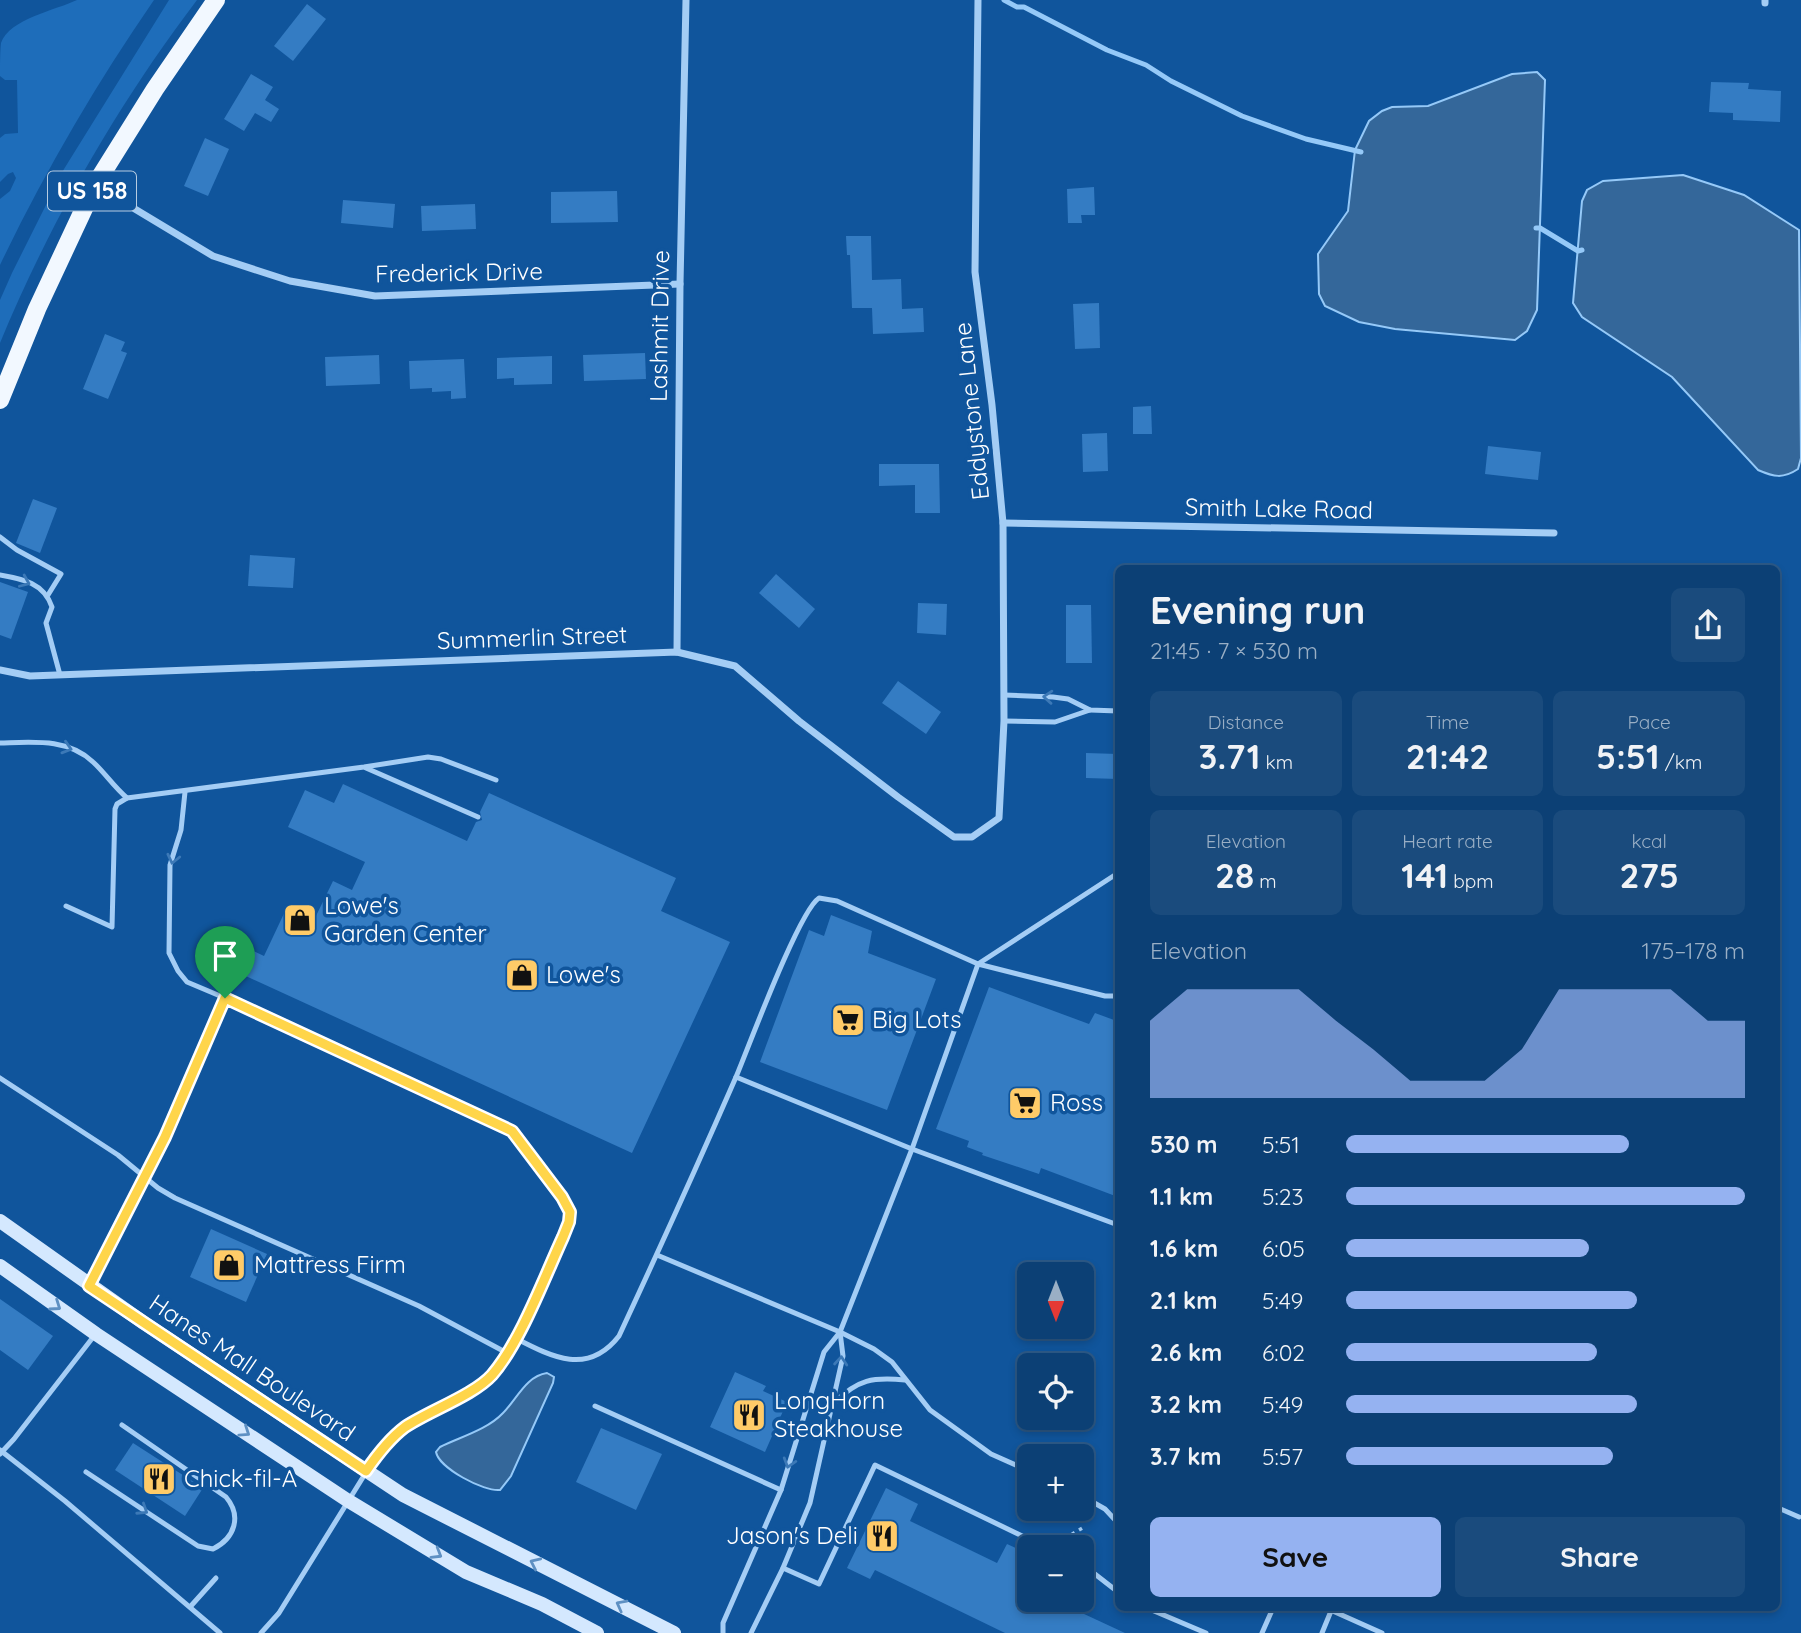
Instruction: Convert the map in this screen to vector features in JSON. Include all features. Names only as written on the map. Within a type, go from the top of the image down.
[{"type":"main road","name":"US 158","points":[[0,400],[37,309],[95,185],[155,89],[216,0]]},
{"type":"main road","name":"Hanes Mall Boulevard","points":[[0,1221],[89,1286],[403,1495],[674,1633]]},
{"type":"main road","points":[[0,1266],[96,1334],[347,1500],[466,1572],[542,1604],[597,1633]]},
{"type":"street","name":"Lashmit Drive","points":[[677,652],[685,0]]},
{"type":"street","name":"Eddystone Lane","points":[[978,0],[975,272],[992,405],[1003,523],[1004,721],[999,818]]},
{"type":"street","name":"Frederick Drive","points":[[95,185],[213,256],[302,283],[375,296],[680,284]]},
{"type":"street","name":"Smith Lake Road","points":[[1003,523],[1554,533]]},
{"type":"street","name":"Summerlin Street","points":[[0,670],[30,676],[677,652],[735,666],[799,721],[954,837],[972,837],[999,818]]},
{"type":"lane","points":[[0,537],[17,551],[61,574],[48,596]]},
{"type":"lane","points":[[0,575],[27,580],[48,596],[52,607],[46,623],[60,675]]},
{"type":"lane","points":[[1004,695],[1068,699],[1090,710]]},
{"type":"lane","points":[[1004,721],[1055,722],[1090,710],[1115,711]]},
{"type":"lane","points":[[0,743],[47,743],[67,746],[81,752],[127,798]]},
{"type":"lane","points":[[66,906],[111,927],[115,809],[127,798],[428,757],[441,759],[496,780]]},
{"type":"lane","points":[[364,767],[478,817]]},
{"type":"lane","points":[[185,792],[181,830],[170,865],[169,953],[187,982],[502,1125],[517,1137],[562,1197],[570,1212],[563,1237],[515,1338],[491,1376],[405,1428],[378,1453],[279,1613],[261,1633]]},
{"type":"lane","points":[[723,1633],[723,1623],[780,1490],[824,1352],[840,1332],[912,1149],[978,964],[1115,875]]},
{"type":"lane","points":[[515,1338],[553,1357],[569,1360],[597,1356],[610,1348],[619,1336],[736,1077],[797,932],[811,906],[819,898],[836,901],[978,964],[1105,996],[1115,996]]},
{"type":"lane","points":[[89,1286],[146,1177],[225,998]]},
{"type":"lane","points":[[736,1077],[912,1149],[1115,1224]]},
{"type":"lane","points":[[0,1078],[118,1155],[158,1188],[175,1198],[419,1306],[507,1353]]},
{"type":"lane","points":[[657,1255],[874,1349],[892,1362],[930,1410],[991,1454],[1017,1466]]},
{"type":"lane","points":[[751,1633],[783,1568],[810,1503],[844,1356],[840,1332]]},
{"type":"lane","points":[[96,1334],[1,1452],[65,1501],[220,1633]]},
{"type":"lane","points":[[834,1403],[848,1390],[866,1380],[905,1380]]},
{"type":"lane","points":[[594,1406],[780,1490]]},
{"type":"lane","points":[[86,1472],[198,1546],[213,1549],[226,1539],[234,1527],[236,1517],[234,1506],[226,1497],[122,1425]]},
{"type":"lane","points":[[783,1568],[818,1584],[875,1465],[1020,1535]]},
{"type":"lane","points":[[1094,1503],[1115,1520]]},
{"type":"lane","points":[[1780,1509],[1799,1517]]},
{"type":"lane","points":[[1094,1573],[1115,1590]]},
{"type":"lane","points":[[190,1607],[216,1578]]},
{"type":"lane","points":[[1154,1611],[1206,1633]]},
{"type":"lane","points":[[1262,1633],[1272,1611]]},
{"type":"lane","points":[[1322,1633],[1328,1611]]},
{"type":"lane","points":[[1333,1611],[1381,1633]]},
{"type":"path","points":[[1071,1535],[1086,1526]]},
{"type":"shaded area","points":[[77,0],[154,0],[72,130],[0,265],[0,199],[10,191],[16,178],[13,172],[0,182],[0,138],[5,134],[18,133],[17,80],[5,80],[0,76],[1,43],[13,28],[23,21]]},
{"type":"shaded area","points":[[169,0],[197,0],[140,80],[88,165],[41,253],[0,343],[0,300],[12,273],[64,169]]},
{"type":"shaded area","points":[[1537,72],[1545,80],[1537,310],[1527,331],[1515,340],[1395,329],[1359,322],[1325,306],[1319,294],[1318,254],[1348,211],[1355,150],[1369,121],[1392,107],[1428,106],[1512,74]]},
{"type":"shaded area","points":[[1683,175],[1744,195],[1799,230],[1801,458],[1798,469],[1783,476],[1758,470],[1672,377],[1582,317],[1573,303],[1582,201],[1587,190],[1603,181]]},
{"type":"shaded area","points":[[547,1373],[554,1377],[553,1383],[511,1476],[500,1490],[493,1490],[463,1478],[439,1458],[436,1452],[440,1447],[497,1419],[528,1383]]},
{"type":"building","points":[[307,4],[326,19],[293,61],[274,46]]},
{"type":"building","points":[[251,74],[273,87],[265,100],[279,109],[271,122],[255,113],[244,131],[224,119]]},
{"type":"building","points":[[1711,82],[1749,83],[1748,89],[1781,91],[1780,122],[1733,120],[1733,113],[1709,112]]},
{"type":"building","points":[[205,138],[229,149],[208,196],[184,186]]},
{"type":"building","points":[[1094,187],[1095,215],[1081,215],[1082,223],[1068,223],[1067,189]]},
{"type":"building","points":[[617,191],[618,222],[551,223],[551,192]]},
{"type":"building","points":[[343,200],[395,204],[393,228],[341,223]]},
{"type":"building","points":[[475,204],[476,229],[422,231],[421,206]]},
{"type":"building","points":[[846,236],[871,236],[872,280],[901,279],[902,309],[923,308],[924,332],[873,334],[872,308],[852,308],[850,255],[847,255]]},
{"type":"building","points":[[1099,303],[1100,348],[1075,349],[1073,304]]},
{"type":"building","points":[[105,334],[125,342],[121,351],[127,353],[108,399],[83,389]]},
{"type":"building","points":[[645,353],[646,379],[584,381],[583,355]]},
{"type":"building","points":[[379,355],[380,384],[326,386],[325,357]]},
{"type":"building","points":[[552,356],[552,384],[514,385],[514,378],[497,379],[497,358]]},
{"type":"building","points":[[464,359],[466,398],[451,399],[451,391],[410,389],[409,361]]},
{"type":"building","points":[[1151,406],[1152,434],[1133,434],[1133,407]]},
{"type":"building","points":[[1107,433],[1108,471],[1083,472],[1082,434]]},
{"type":"building","points":[[1488,446],[1541,452],[1538,480],[1485,474]]},
{"type":"building","points":[[879,464],[939,464],[940,513],[915,513],[915,485],[879,486]]},
{"type":"building","points":[[33,499],[57,508],[40,553],[16,543]]},
{"type":"building","points":[[250,555],[295,558],[293,588],[248,586]]},
{"type":"building","points":[[776,574],[815,609],[799,628],[759,593]]},
{"type":"building","points":[[0,582],[28,592],[11,639],[0,635]]},
{"type":"building","points":[[918,603],[947,604],[946,635],[917,633]]},
{"type":"building","points":[[1066,605],[1091,605],[1092,663],[1066,663]]},
{"type":"building","points":[[898,681],[941,712],[926,734],[882,703]]},
{"type":"building","points":[[1086,753],[1115,754],[1115,779],[1086,778]]},
{"type":"building","name":"Lowe's","points":[[343,784],[467,841],[476,822],[482,820],[480,812],[489,793],[676,878],[661,911],[730,942],[632,1153],[224,966],[234,942],[264,956],[288,905],[315,918],[333,881],[352,890],[365,862],[288,827],[305,790],[334,803]]},
{"type":"building","name":"Big Lots","points":[[831,915],[872,931],[868,953],[936,979],[887,1110],[760,1062],[809,930],[824,936]]},
{"type":"building","points":[[989,987],[1089,1024],[1095,1013],[1114,1020],[1115,1196],[1041,1168],[1039,1174],[982,1155],[983,1153],[967,1147],[969,1141],[936,1129]]},
{"type":"building","name":"Mattress Firm","points":[[211,1229],[267,1254],[246,1302],[190,1277]]},
{"type":"building","points":[[0,1299],[53,1336],[28,1370],[0,1350]]},
{"type":"building","name":"LongHorn Steakhouse","points":[[735,1372],[766,1386],[763,1391],[787,1402],[765,1452],[710,1427]]},
{"type":"building","points":[[601,1428],[662,1454],[636,1510],[576,1482]]},
{"type":"building","name":"Chick-fil-A","points":[[133,1443],[203,1488],[185,1516],[115,1470]]},
{"type":"building","points":[[886,1488],[918,1504],[910,1521],[997,1563],[1007,1544],[1017,1549],[1017,1612],[1080,1612],[1125,1633],[1005,1633],[875,1570],[870,1579],[847,1568]]},
{"type":"waterway","points":[[1004,0],[1017,7],[1024,7],[1107,50],[1146,65],[1171,81],[1242,116],[1306,139],[1361,152]]},
{"type":"waterway","points":[[1536,228],[1578,251],[1582,250]]},
{"type":"place","name":"Lowe's Garden Center","points":[[300,920]]},
{"type":"place","name":"Lowe's","points":[[522,975]]},
{"type":"place","name":"Big Lots","points":[[848,1020]]},
{"type":"place","name":"Ross","points":[[1025,1103]]},
{"type":"place","name":"Mattress Firm","points":[[229,1265]]},
{"type":"place","name":"LongHorn Steakhouse","points":[[749,1415]]},
{"type":"place","name":"Chick-fil-A","points":[[159,1479]]},
{"type":"place","name":"Jason's Deli","points":[[882,1536]]},
{"type":"route","points":[[225,998],[512,1131],[562,1197],[570,1212],[563,1237],[515,1338],[491,1376],[405,1428],[378,1453],[366,1471],[89,1286],[165,1137],[225,998]]}]
